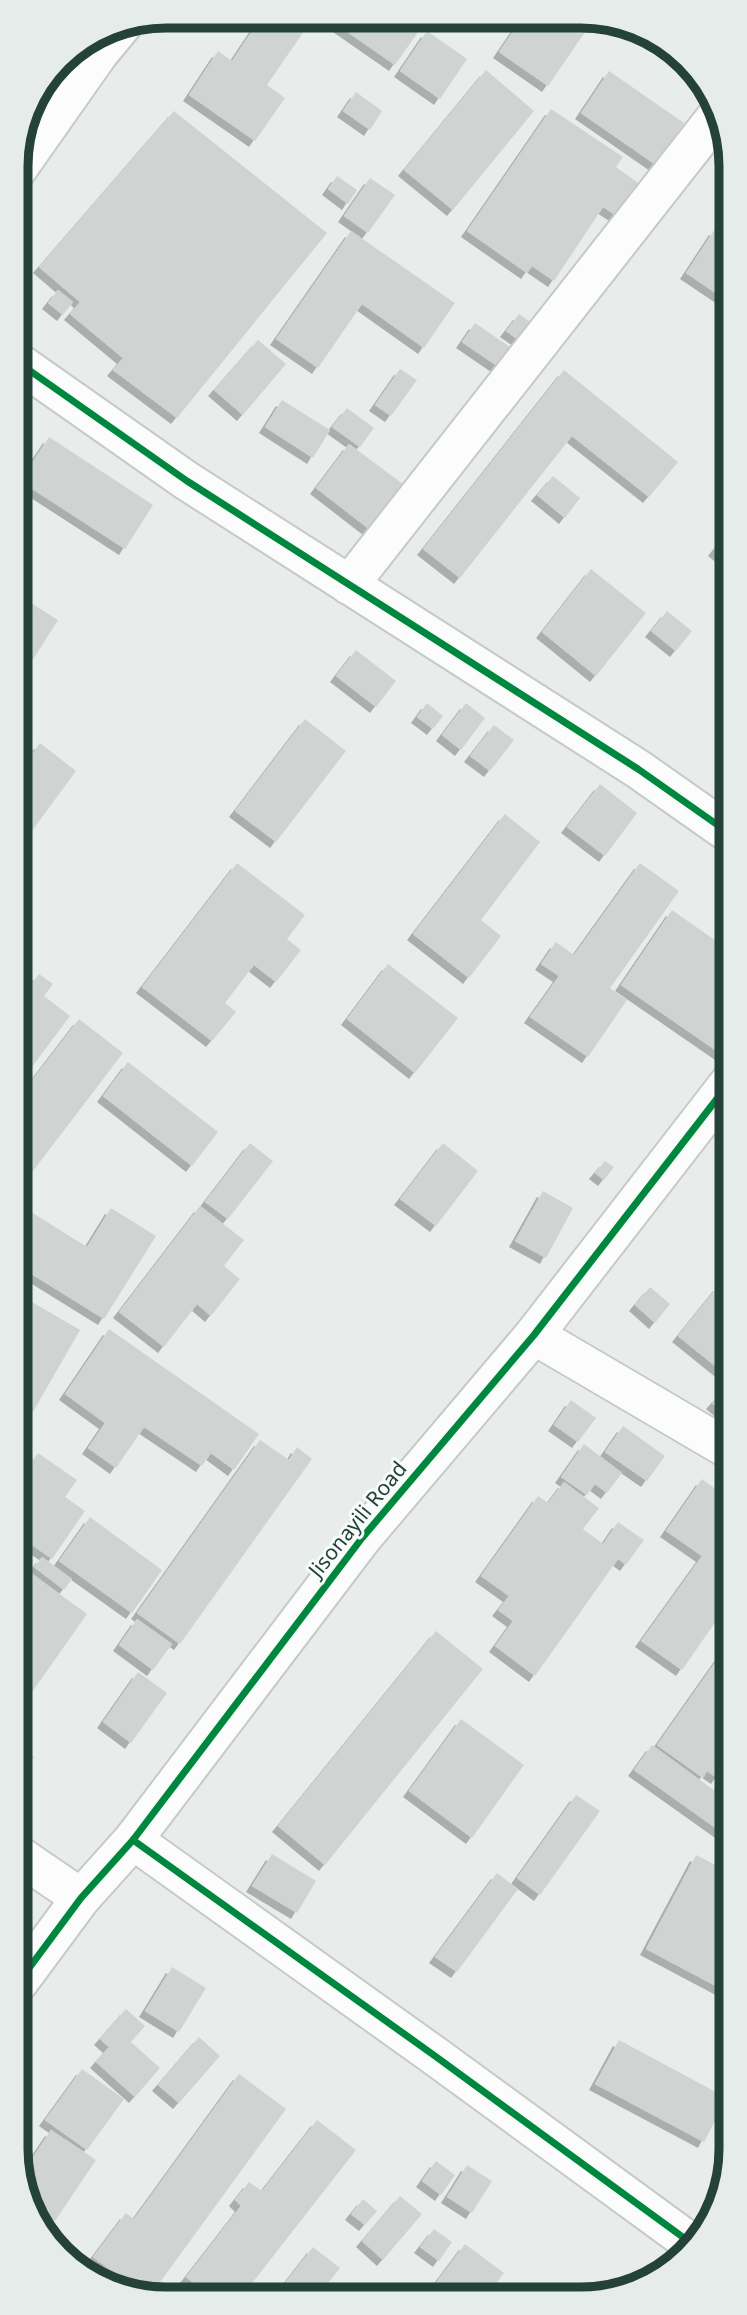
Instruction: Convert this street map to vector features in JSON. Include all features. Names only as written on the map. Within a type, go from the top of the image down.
[{"type":"street","points":[[28,153],[110,40]]},
{"type":"street","points":[[349,585],[712,122]]},
{"type":"street","points":[[28,369],[187,481],[638,769],[719,826]]},
{"type":"street","name":"Jisonayili Road","points":[[28,1970],[81,1898],[133,1840],[362,1538],[534,1335],[719,1096]]},
{"type":"street","points":[[534,1335],[719,1444]]},
{"type":"street","points":[[133,1840],[686,2239]]},
{"type":"street","points":[[28,1862],[81,1898]]},
{"type":"building","points":[[254,28],[306,28],[267,85],[285,98],[255,141],[189,95],[218,51],[232,61]]},
{"type":"building","points":[[342,28],[421,28],[395,65]]},
{"type":"building","points":[[515,28],[588,28],[548,86],[499,52]]},
{"type":"building","points":[[427,31],[467,59],[440,99],[400,71]]},
{"type":"building","points":[[486,70],[534,111],[453,210],[404,170]]},
{"type":"building","points":[[609,71],[684,123],[656,165],[581,113]]},
{"type":"building","points":[[356,92],[382,111],[370,130],[343,111]]},
{"type":"building","points":[[551,109],[623,157],[616,167],[648,190],[626,222],[603,207],[554,281],[532,266],[527,273],[467,231]]},
{"type":"building","points":[[174,111],[327,233],[177,418],[113,370],[123,358],[70,314],[80,302],[39,267]]},
{"type":"building","points":[[337,176],[357,190],[348,204],[328,189]]},
{"type":"building","points":[[370,178],[395,195],[368,233],[344,216]]},
{"type":"building","points":[[715,229],[719,232],[719,295],[686,273]]},
{"type":"building","points":[[351,231],[455,303],[424,348],[362,304],[318,368],[276,339]]},
{"type":"building","points":[[58,290],[73,302],[63,315],[48,303]]},
{"type":"building","points":[[519,314],[535,325],[523,343],[506,331]]},
{"type":"building","points":[[475,323],[510,347],[497,366],[462,342]]},
{"type":"building","points":[[258,340],[286,364],[243,415],[214,390]]},
{"type":"building","points":[[400,369],[417,380],[391,416],[375,405]]},
{"type":"building","points":[[564,370],[678,462],[649,497],[572,436],[460,578],[423,549]]},
{"type":"building","points":[[282,400],[330,430],[313,458],[265,427]]},
{"type":"building","points":[[347,408],[374,428],[360,447],[332,427]]},
{"type":"building","points":[[49,437],[153,505],[125,549],[28,486],[28,469]]},
{"type":"building","points":[[349,444],[403,484],[369,529],[316,488]]},
{"type":"building","points":[[553,476],[580,498],[565,518],[537,495]]},
{"type":"building","points":[[591,569],[646,613],[596,676],[542,632]]},
{"type":"building","points":[[28,601],[58,620],[28,665]]},
{"type":"building","points":[[667,611],[692,631],[676,651],[651,631]]},
{"type":"building","points":[[356,650],[396,681],[376,707],[336,676]]},
{"type":"building","points":[[427,703],[443,716],[433,729],[417,717]]},
{"type":"building","points":[[466,703],[485,718],[461,750],[442,735]]},
{"type":"building","points":[[305,719],[346,751],[276,842],[235,811]]},
{"type":"building","points":[[494,725],[514,740],[490,771],[470,756]]},
{"type":"building","points":[[40,743],[76,771],[28,836],[28,760]]},
{"type":"building","points":[[600,784],[637,813],[605,856],[567,827]]},
{"type":"building","points":[[505,814],[540,842],[481,920],[501,936],[469,978],[413,934]]},
{"type":"building","points":[[237,863],[305,915],[287,939],[301,950],[276,982],[254,965],[225,1003],[236,1012],[212,1041],[142,987]]},
{"type":"building","points":[[640,863],[679,891],[610,988],[627,1000],[588,1057],[530,1017],[559,976],[541,964],[556,942],[574,955]]},
{"type":"building","points":[[672,910],[719,943],[719,1053],[621,985]]},
{"type":"building","points":[[388,964],[458,1018],[415,1073],[347,1019]]},
{"type":"building","points":[[39,974],[53,984],[44,996],[70,1016],[28,1072],[28,984],[30,986]]},
{"type":"building","points":[[79,1019],[123,1053],[28,1178],[28,1086]]},
{"type":"building","points":[[128,1062],[218,1132],[192,1166],[103,1096]]},
{"type":"building","points":[[250,1143],[273,1161],[228,1219],[205,1202]]},
{"type":"building","points":[[443,1143],[478,1171],[436,1226],[400,1199]]},
{"type":"building","points":[[605,1161],[614,1167],[604,1180],[595,1173]]},
{"type":"building","points":[[543,1191],[573,1208],[546,1258],[515,1241]]},
{"type":"building","points":[[200,1206],[244,1240],[224,1266],[240,1279],[211,1316],[197,1304],[164,1347],[119,1312]]},
{"type":"building","points":[[111,1208],[156,1236],[104,1319],[28,1272],[28,1210],[87,1247]]},
{"type":"building","points":[[719,1285],[719,1369],[678,1336]]},
{"type":"building","points":[[650,1287],[670,1304],[655,1323],[635,1305]]},
{"type":"building","points":[[32,1302],[80,1330],[28,1421],[28,1309]]},
{"type":"building","points":[[109,1329],[259,1434],[234,1470],[211,1453],[202,1466],[144,1427],[116,1468],[88,1448],[105,1423],[65,1394]]},
{"type":"building","points":[[719,1395],[719,1409],[712,1403]]},
{"type":"building","points":[[571,1400],[596,1418],[578,1442],[554,1425]]},
{"type":"building","points":[[623,1426],[665,1456],[647,1481],[605,1452]]},
{"type":"building","points":[[260,1440],[289,1460],[297,1447],[312,1459],[180,1644],[137,1613]]},
{"type":"building","points":[[584,1444],[622,1473],[607,1493],[595,1484],[587,1495],[561,1477]]},
{"type":"building","points":[[38,1453],[77,1480],[65,1497],[85,1511],[52,1559],[28,1542],[28,1468]]},
{"type":"building","points":[[702,1479],[719,1492],[719,1617],[682,1670],[641,1641],[702,1556],[666,1531]]},
{"type":"building","points":[[564,1482],[599,1508],[583,1529],[603,1544],[618,1522],[644,1540],[626,1565],[618,1559],[535,1676],[495,1646],[513,1621],[498,1610],[509,1596],[481,1576],[538,1496],[548,1503]]},
{"type":"building","points":[[90,1517],[162,1570],[132,1613],[59,1561]]},
{"type":"building","points":[[42,1557],[72,1579],[64,1590],[34,1567]]},
{"type":"building","points":[[31,1573],[87,1614],[28,1698],[28,1577]]},
{"type":"building","points":[[137,1619],[172,1644],[153,1670],[119,1645]]},
{"type":"building","points":[[436,1631],[483,1669],[325,1865],[278,1826]]},
{"type":"building","points":[[719,1657],[717,1778],[707,1771],[703,1778],[657,1745]]},
{"type":"building","points":[[138,1672],[167,1693],[131,1743],[103,1722]]},
{"type":"building","points":[[461,1719],[524,1765],[472,1838],[409,1791]]},
{"type":"building","points":[[652,1745],[715,1791],[719,1785],[719,1830],[634,1770]]},
{"type":"building","points":[[28,1752],[34,1757],[28,1765]]},
{"type":"building","points":[[576,1795],[600,1811],[540,1895],[517,1878]]},
{"type":"building","points":[[272,1854],[316,1881],[297,1913],[252,1886]]},
{"type":"building","points":[[696,1855],[719,1867],[719,1988],[646,1949]]},
{"type":"building","points":[[497,1873],[518,1889],[457,1972],[435,1957]]},
{"type":"building","points":[[172,1967],[206,1988],[179,2032],[145,2011]]},
{"type":"building","points":[[126,2009],[145,2026],[131,2042],[160,2068],[135,2097],[96,2062],[109,2047],[100,2039]]},
{"type":"building","points":[[199,2037],[220,2056],[179,2103],[158,2085]]},
{"type":"building","points":[[619,2040],[719,2094],[719,2113],[704,2142],[595,2084]]},
{"type":"building","points":[[82,2069],[124,2099],[87,2150],[45,2120]]},
{"type":"building","points":[[239,2074],[286,2109],[157,2286],[125,2281],[93,2257],[126,2213],[134,2219]]},
{"type":"building","points":[[317,2120],[356,2150],[249,2287],[199,2287],[186,2277],[241,2206],[235,2200],[249,2182],[262,2191]]},
{"type":"building","points":[[51,2130],[96,2160],[52,2226],[39,2202],[29,2163]]},
{"type":"building","points":[[436,2161],[455,2175],[441,2195],[422,2181]]},
{"type":"building","points":[[467,2165],[492,2181],[472,2213],[447,2197]]},
{"type":"building","points":[[400,2196],[422,2214],[383,2260],[362,2241]]},
{"type":"building","points":[[363,2199],[377,2211],[365,2225],[351,2214]]},
{"type":"building","points":[[434,2229],[452,2242],[439,2261],[420,2247]]},
{"type":"building","points":[[465,2244],[504,2273],[494,2287],[433,2287]]},
{"type":"building","points":[[313,2247],[340,2268],[325,2287],[282,2287]]},
{"type":"cycle path","points":[[28,369],[187,481],[638,769],[719,826]]},
{"type":"cycle path","points":[[28,1970],[81,1898],[133,1840],[362,1538],[534,1335],[719,1096]]},
{"type":"cycle path","points":[[133,1840],[686,2239]]}]
